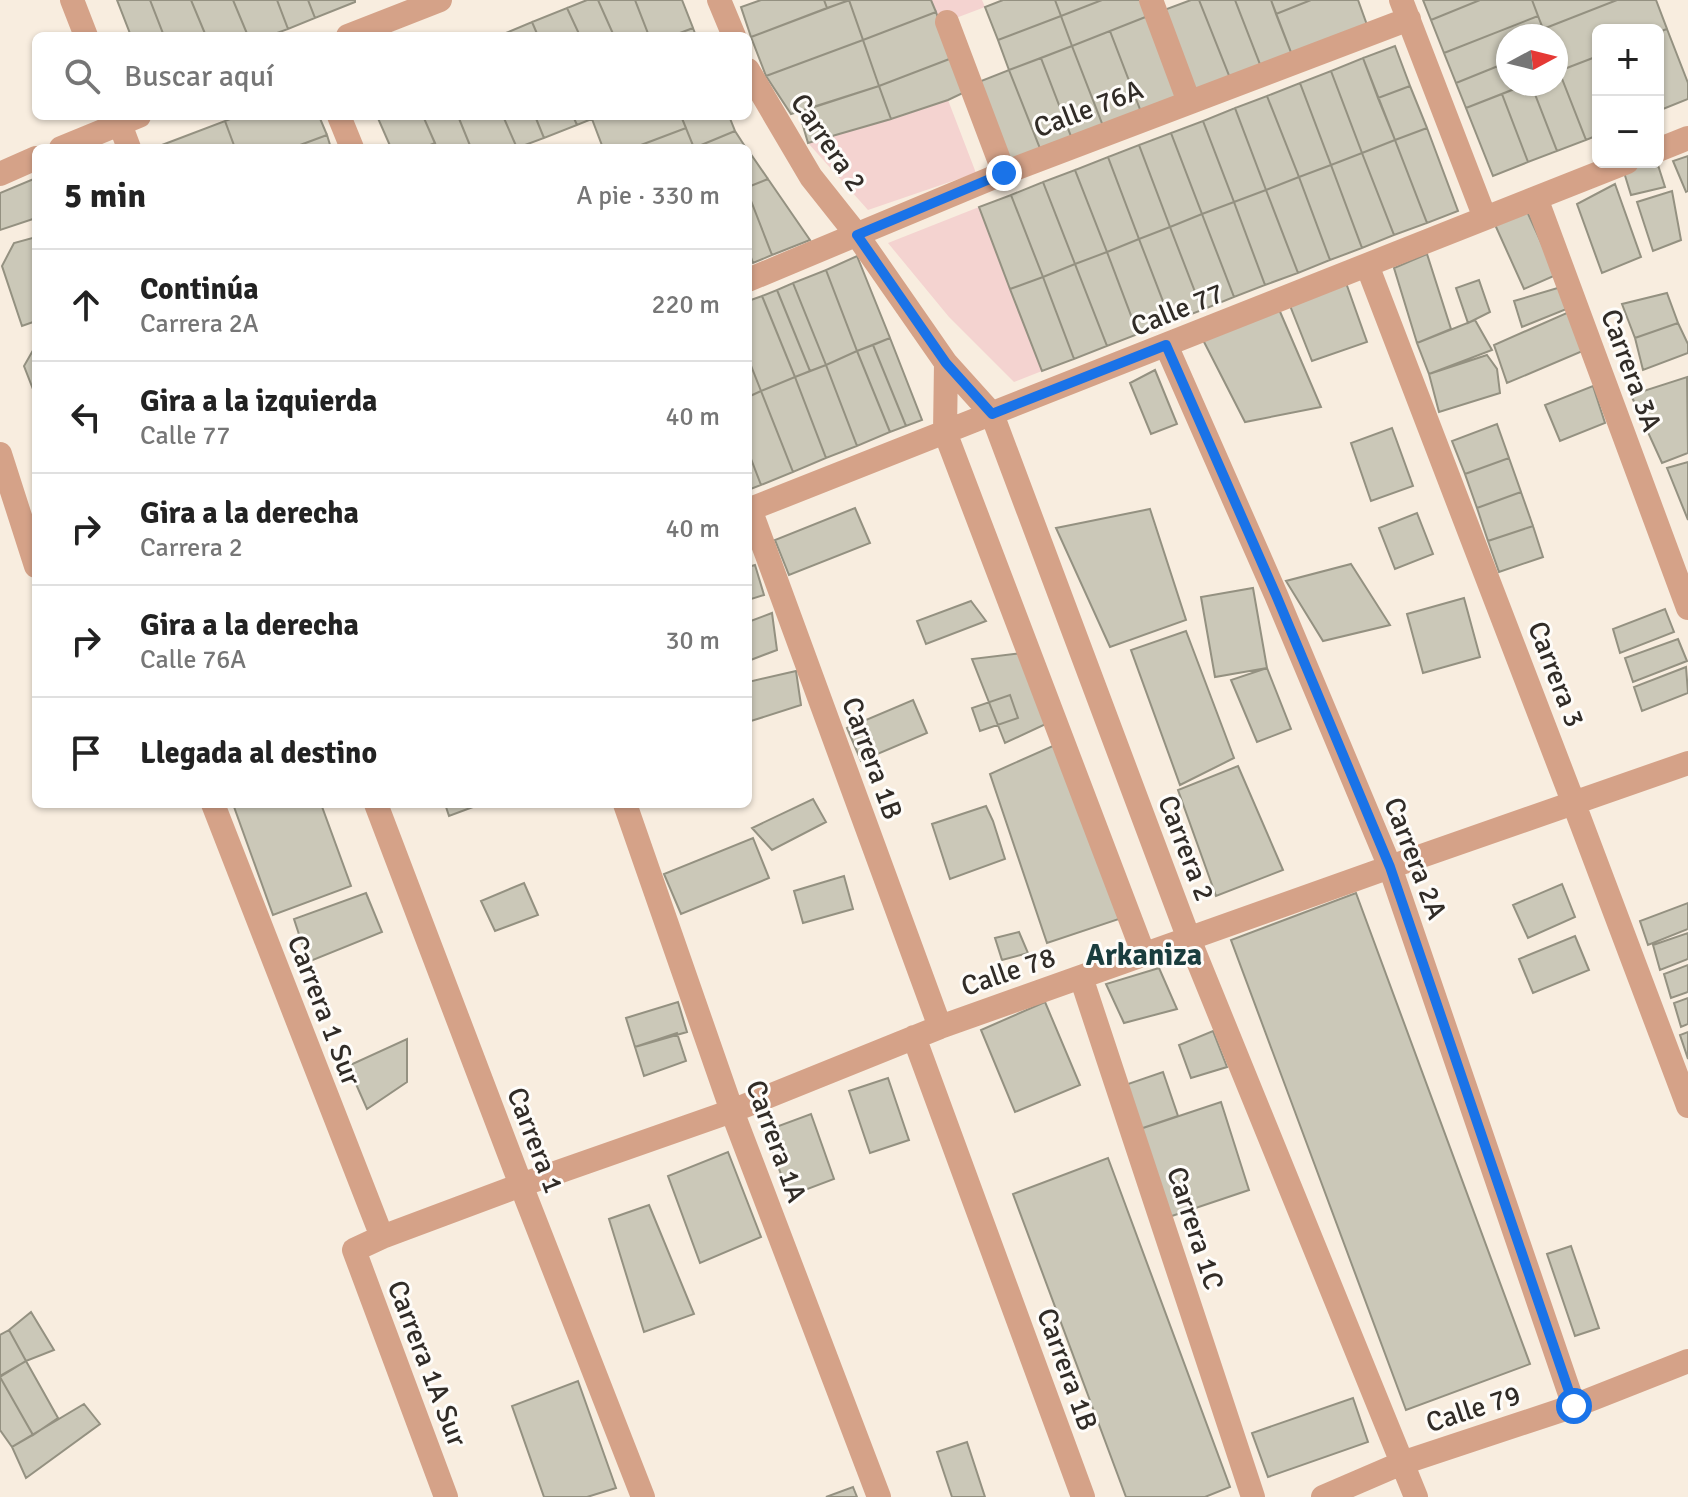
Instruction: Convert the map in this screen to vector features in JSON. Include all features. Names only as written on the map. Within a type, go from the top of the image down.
[{"type":"street","points":[[72,0],[84,32]]},
{"type":"street","points":[[358,32],[440,0]]},
{"type":"street","points":[[719,0],[732,32]]},
{"type":"street","points":[[1151,0],[1189,102]]},
{"type":"street","points":[[1405,10],[1485,218]]},
{"type":"street","name":"Calle 76A","points":[[752,278],[1004,173],[1189,102],[1405,10]]},
{"type":"street","points":[[947,22],[1004,173]]},
{"type":"street","name":"Carrera 2","points":[[752,77],[811,177],[857,235],[946,363],[992,414],[1189,939],[1416,1497]]},
{"type":"street","points":[[70,144],[121,120]]},
{"type":"street","points":[[125,120],[128,144]]},
{"type":"street","points":[[341,120],[350,144]]},
{"type":"street","points":[[1664,148],[1688,138]]},
{"type":"street","points":[[0,174],[32,160]]},
{"type":"street","name":"Calle 77","points":[[752,509],[1612,168]]},
{"type":"street","name":"Carrera 3A","points":[[1536,198],[1688,608]]},
{"type":"street","name":"Carrera 3","points":[[1367,265],[1688,1106]]},
{"type":"street","name":"Carrera 2A","points":[[1166,345],[1270,581],[1390,867],[1574,1406]]},
{"type":"street","points":[[946,363],[945,432],[1144,955]]},
{"type":"street","points":[[0,454],[32,554]]},
{"type":"street","name":"Carrera 1B","points":[[752,518],[940,1027]]},
{"type":"street","name":"Calle 78","points":[[354,1250],[521,1185],[732,1111],[940,1027],[1688,763]]},
{"type":"street","name":"Carrera 1 Sur","points":[[215,808],[382,1237]]},
{"type":"street","name":"Carrera 1","points":[[378,808],[643,1497]]},
{"type":"street","name":"Carrera 1A","points":[[626,808],[732,1111],[879,1497]]},
{"type":"street","name":"Carrera 1C","points":[[1081,977],[1253,1497]]},
{"type":"street","name":"Carrera 1B","points":[[914,1037],[1083,1497]]},
{"type":"street","name":"Carrera 1A Sur","points":[[354,1250],[446,1497]]},
{"type":"street","name":"Calle 79","points":[[1323,1497],[1402,1463],[1574,1406],[1688,1361]]},
{"type":"shaded area","points":[[931,0],[982,0],[985,7],[940,24]]},
{"type":"shaded area","points":[[948,100],[976,173],[868,210],[808,143],[891,119]]},
{"type":"shaded area","points":[[979,207],[1042,371],[1014,382],[949,317],[888,243]]},
{"type":"building","points":[[117,0],[150,0],[162,32],[129,32]]},
{"type":"building","points":[[150,0],[191,0],[204,32],[162,32]]},
{"type":"building","points":[[191,0],[233,0],[246,32],[204,32]]},
{"type":"building","points":[[233,0],[277,0],[288,29],[280,32],[246,32]]},
{"type":"building","points":[[277,0],[308,0],[315,18],[288,29]]},
{"type":"building","points":[[308,0],[355,0],[355,2],[315,18]]},
{"type":"building","points":[[587,0],[598,0],[612,32],[578,32],[567,8]]},
{"type":"building","points":[[598,0],[635,0],[647,32],[612,32]]},
{"type":"building","points":[[635,0],[682,0],[693,28],[682,32],[647,32]]},
{"type":"building","points":[[761,0],[824,0],[827,8],[752,37],[741,7]]},
{"type":"building","points":[[824,0],[850,0],[827,8]]},
{"type":"building","points":[[849,0],[863,40],[766,76],[752,37]]},
{"type":"building","points":[[849,0],[931,0],[936,12],[863,40]]},
{"type":"building","points":[[1003,0],[1055,0],[1061,16],[998,40],[985,7]]},
{"type":"building","points":[[1055,0],[1102,0],[1061,16]]},
{"type":"building","points":[[1102,0],[1141,0],[1148,16],[1072,46],[1061,16]]},
{"type":"building","points":[[1199,0],[1230,78],[1195,92],[1164,10]]},
{"type":"building","points":[[1199,0],[1235,0],[1261,67],[1230,78]]},
{"type":"building","points":[[1235,0],[1271,0],[1292,55],[1261,67]]},
{"type":"building","points":[[1271,0],[1311,0],[1276,14]]},
{"type":"building","points":[[1311,0],[1358,0],[1367,25],[1292,55],[1276,14]]},
{"type":"building","points":[[1423,0],[1480,0],[1431,20]]},
{"type":"building","points":[[1480,0],[1532,0],[1538,16],[1518,24],[1496,24],[1496,33],[1444,53],[1431,20]]},
{"type":"building","points":[[1532,0],[1617,0],[1556,24],[1541,24]]},
{"type":"building","points":[[1617,0],[1656,0],[1667,29],[1664,30],[1664,24],[1592,24],[1592,58],[1568,68],[1568,24],[1556,24]]},
{"type":"building","points":[[567,8],[578,32],[536,32],[532,22]]},
{"type":"building","points":[[936,12],[952,58],[879,86],[863,40]]},
{"type":"building","points":[[1061,16],[1072,46],[1009,70],[998,40]]},
{"type":"building","points":[[1148,16],[1178,97],[1141,112],[1110,31]]},
{"type":"building","points":[[1538,16],[1541,24],[1518,24]]},
{"type":"building","points":[[532,22],[536,32],[508,32]]},
{"type":"building","points":[[1667,29],[1688,83],[1688,99],[1664,109],[1664,96],[1664,30]]},
{"type":"building","points":[[1110,31],[1141,112],[1103,126],[1072,46]]},
{"type":"building","points":[[1496,33],[1496,67],[1456,83],[1444,53]]},
{"type":"building","points":[[863,40],[879,86],[791,114],[766,76]]},
{"type":"building","points":[[1072,46],[1103,126],[1072,139],[1041,58]]},
{"type":"building","points":[[1395,46],[1410,86],[1378,98],[1363,58]]},
{"type":"building","points":[[952,58],[965,92],[891,119],[879,86]]},
{"type":"building","points":[[1041,58],[1072,139],[1041,151],[1009,70]]},
{"type":"building","points":[[1363,58],[1395,140],[1362,153],[1331,71]]},
{"type":"building","points":[[1592,58],[1592,138],[1586,140],[1568,94],[1568,68]]},
{"type":"building","points":[[1496,67],[1496,96],[1466,108],[1456,83]]},
{"type":"building","points":[[1009,70],[1041,151],[1007,164],[976,83]]},
{"type":"building","points":[[1331,71],[1362,153],[1331,165],[1300,83]]},
{"type":"building","points":[[1300,83],[1331,165],[1299,177],[1267,96]]},
{"type":"building","points":[[879,86],[891,119],[808,143],[799,112]]},
{"type":"building","points":[[1410,86],[1427,128],[1395,140],[1378,98]]},
{"type":"building","points":[[1568,94],[1586,140],[1557,151],[1536,96]]},
{"type":"building","points":[[1267,96],[1299,177],[1266,190],[1235,108]]},
{"type":"building","points":[[1503,96],[1536,96],[1557,151],[1528,162]]},
{"type":"building","points":[[1503,96],[1528,162],[1493,176],[1466,108]]},
{"type":"building","points":[[1235,108],[1266,190],[1234,202],[1203,121]]},
{"type":"building","points":[[321,120],[327,135],[303,144],[234,144],[225,121]]},
{"type":"building","points":[[379,120],[425,120],[435,143],[433,144],[389,144]]},
{"type":"building","points":[[425,120],[460,120],[469,144],[435,144]]},
{"type":"building","points":[[460,120],[505,120],[515,144],[469,144]]},
{"type":"building","points":[[505,120],[537,120],[544,138],[528,144],[515,144]]},
{"type":"building","points":[[537,120],[575,120],[577,125],[544,138]]},
{"type":"building","points":[[592,120],[683,120],[686,128],[644,144],[601,144]]},
{"type":"building","points":[[683,120],[731,120],[735,131],[704,144],[692,144]]},
{"type":"building","points":[[225,121],[234,144],[165,144]]},
{"type":"building","points":[[1203,121],[1234,202],[1202,214],[1171,133]]},
{"type":"building","points":[[686,128],[692,144],[644,144]]},
{"type":"building","points":[[1427,128],[1458,211],[1427,223],[1395,140]]},
{"type":"building","points":[[735,131],[743,144],[704,144]]},
{"type":"building","points":[[1171,133],[1202,214],[1170,227],[1139,145]]},
{"type":"building","points":[[327,135],[330,144],[303,144]]},
{"type":"building","points":[[1395,140],[1427,223],[1394,235],[1362,153]]},
{"type":"building","points":[[1139,145],[1170,227],[1139,239],[1108,157]]},
{"type":"building","points":[[1362,153],[1394,235],[1362,248],[1331,165]]},
{"type":"building","points":[[752,156],[768,179],[752,185]]},
{"type":"building","points":[[1688,156],[1688,191],[1686,192],[1673,161]]},
{"type":"building","points":[[1108,157],[1139,239],[1107,252],[1075,170]]},
{"type":"building","points":[[1331,165],[1362,248],[1330,260],[1299,177]]},
{"type":"building","points":[[1659,168],[1665,187],[1631,195],[1623,169]]},
{"type":"building","points":[[1075,170],[1107,252],[1075,264],[1043,182]]},
{"type":"building","points":[[1299,177],[1330,260],[1298,273],[1266,190]]},
{"type":"building","points":[[768,179],[810,240],[772,255],[752,203],[752,185]]},
{"type":"building","points":[[32,180],[32,219],[0,230],[0,193]]},
{"type":"building","points":[[1043,182],[1075,264],[1043,277],[1011,195]]},
{"type":"building","points":[[1615,184],[1641,257],[1602,273],[1577,204]]},
{"type":"building","points":[[1266,190],[1298,273],[1265,285],[1234,202]]},
{"type":"building","points":[[1672,191],[1681,240],[1653,251],[1637,202]]},
{"type":"building","points":[[1011,195],[1043,277],[1010,289],[979,207]]},
{"type":"building","points":[[1234,202],[1265,285],[1234,297],[1202,214]]},
{"type":"building","points":[[752,203],[772,255],[753,263],[752,260]]},
{"type":"building","points":[[1525,207],[1556,275],[1524,289],[1492,218]]},
{"type":"building","points":[[1202,214],[1234,297],[1202,310],[1170,227]]},
{"type":"building","points":[[1170,227],[1202,310],[1171,322],[1139,239]]},
{"type":"building","points":[[32,238],[32,322],[22,326],[2,266],[14,243]]},
{"type":"building","points":[[1139,239],[1171,322],[1138,334],[1107,252]]},
{"type":"building","points":[[1107,252],[1138,334],[1107,346],[1075,264]]},
{"type":"building","points":[[1427,254],[1451,329],[1417,343],[1394,268]]},
{"type":"building","points":[[857,256],[890,338],[857,351],[826,270]]},
{"type":"building","points":[[1075,264],[1107,346],[1074,359],[1043,277]]},
{"type":"building","points":[[826,270],[857,351],[826,365],[793,283]]},
{"type":"building","points":[[1043,277],[1074,359],[1042,371],[1010,289]]},
{"type":"building","points":[[1345,280],[1367,342],[1312,361],[1289,303]]},
{"type":"building","points":[[1479,280],[1490,312],[1468,323],[1456,288]]},
{"type":"building","points":[[793,283],[826,365],[810,371],[777,290]]},
{"type":"building","points":[[1561,287],[1569,308],[1522,327],[1514,301]]},
{"type":"building","points":[[777,290],[810,371],[795,377],[762,296]]},
{"type":"building","points":[[1667,293],[1678,323],[1635,338],[1622,304]]},
{"type":"building","points":[[762,296],[795,377],[761,391],[752,368],[752,300]]},
{"type":"building","points":[[1278,307],[1321,407],[1245,422],[1202,338]]},
{"type":"building","points":[[1569,312],[1585,350],[1507,383],[1494,345]]},
{"type":"building","points":[[1475,320],[1492,350],[1429,374],[1417,343]]},
{"type":"building","points":[[1678,323],[1688,344],[1688,353],[1643,370],[1635,338]]},
{"type":"building","points":[[890,338],[922,420],[906,426],[873,345]]},
{"type":"building","points":[[873,345],[906,426],[890,432],[857,351]]},
{"type":"building","points":[[857,351],[890,432],[857,446],[826,365]]},
{"type":"building","points":[[32,352],[32,387],[24,366]]},
{"type":"building","points":[[1487,355],[1497,369],[1500,393],[1439,412],[1429,374]]},
{"type":"building","points":[[826,365],[857,446],[826,458],[795,377]]},
{"type":"building","points":[[752,368],[761,391],[752,395]]},
{"type":"building","points":[[1155,370],[1177,424],[1151,434],[1130,383]]},
{"type":"building","points":[[795,377],[826,458],[793,472],[761,391]]},
{"type":"building","points":[[1687,377],[1688,453],[1662,463],[1631,395]]},
{"type":"building","points":[[1593,386],[1605,423],[1560,441],[1545,405]]},
{"type":"building","points":[[761,391],[793,472],[761,485],[752,461],[752,395]]},
{"type":"building","points":[[1497,424],[1509,458],[1465,474],[1452,441]]},
{"type":"building","points":[[1392,428],[1413,486],[1371,501],[1351,443]]},
{"type":"building","points":[[1509,458],[1521,492],[1477,508],[1465,474]]},
{"type":"building","points":[[752,461],[761,485],[752,488]]},
{"type":"building","points":[[1688,462],[1688,520],[1667,468]]},
{"type":"building","points":[[1521,492],[1533,526],[1488,541],[1477,508]]},
{"type":"building","points":[[855,508],[870,543],[789,575],[775,540]]},
{"type":"building","points":[[1150,509],[1186,620],[1110,647],[1056,528]]},
{"type":"building","points":[[1417,513],[1433,554],[1395,569],[1379,528]]},
{"type":"building","points":[[1533,526],[1543,557],[1499,572],[1488,541]]},
{"type":"building","points":[[1351,564],[1390,625],[1323,641],[1286,581]]},
{"type":"building","points":[[755,565],[764,595],[752,599],[752,566]]},
{"type":"building","points":[[1253,588],[1267,668],[1215,677],[1201,597]]},
{"type":"building","points":[[1464,598],[1480,657],[1423,673],[1407,614]]},
{"type":"building","points":[[971,601],[986,621],[926,644],[917,621]]},
{"type":"building","points":[[1665,609],[1674,632],[1620,653],[1613,629]]},
{"type":"building","points":[[772,613],[777,650],[752,659],[752,620]]},
{"type":"building","points":[[1186,631],[1234,758],[1180,785],[1131,650]]},
{"type":"building","points":[[1678,639],[1687,661],[1633,682],[1625,658]]},
{"type":"building","points":[[1022,653],[1048,723],[1005,743],[972,659]]},
{"type":"building","points":[[1686,667],[1688,693],[1642,711],[1634,687]]},
{"type":"building","points":[[1267,668],[1291,729],[1257,742],[1231,680]]},
{"type":"building","points":[[796,671],[801,705],[752,721],[752,681]]},
{"type":"building","points":[[1010,695],[1018,718],[980,731],[972,708]]},
{"type":"building","points":[[913,700],[927,733],[861,761],[847,728]]},
{"type":"building","points":[[1055,745],[1122,918],[1047,943],[990,774]]},
{"type":"building","points":[[1238,766],[1283,870],[1216,896],[1178,790]]},
{"type":"building","points":[[813,799],[826,822],[772,850],[752,828]]},
{"type":"building","points":[[986,806],[1005,859],[950,879],[932,824]]},
{"type":"building","points":[[234,808],[322,808],[351,886],[273,915]]},
{"type":"building","points":[[446,808],[470,808],[449,816]]},
{"type":"building","points":[[753,838],[769,878],[681,914],[664,874]]},
{"type":"building","points":[[844,876],[853,909],[803,923],[794,891]]},
{"type":"building","points":[[524,883],[538,915],[495,931],[481,901]]},
{"type":"building","points":[[1562,884],[1575,917],[1528,938],[1513,905]]},
{"type":"building","points":[[366,893],[382,932],[308,962],[294,919]]},
{"type":"building","points":[[1356,893],[1530,1364],[1406,1410],[1231,940]]},
{"type":"building","points":[[1688,903],[1688,929],[1648,945],[1640,921]]},
{"type":"building","points":[[1019,932],[1028,953],[1002,960],[995,938]]},
{"type":"building","points":[[1688,933],[1688,959],[1660,970],[1653,945]]},
{"type":"building","points":[[1575,936],[1589,970],[1533,993],[1519,959]]},
{"type":"building","points":[[1688,965],[1688,992],[1671,998],[1664,974]]},
{"type":"building","points":[[1159,968],[1177,1009],[1124,1023],[1106,984]]},
{"type":"building","points":[[1688,998],[1688,1024],[1681,1027],[1674,1003]]},
{"type":"building","points":[[678,1002],[687,1032],[635,1047],[626,1018]]},
{"type":"building","points":[[1045,1002],[1080,1085],[1015,1112],[981,1030]]},
{"type":"building","points":[[1213,1031],[1227,1067],[1191,1078],[1179,1045]]},
{"type":"building","points":[[1688,1032],[1688,1059],[1680,1035]]},
{"type":"building","points":[[677,1033],[686,1061],[644,1076],[635,1047]]},
{"type":"building","points":[[407,1039],[407,1082],[367,1109],[348,1066]]},
{"type":"building","points":[[1163,1072],[1178,1116],[1137,1130],[1122,1086]]},
{"type":"building","points":[[888,1078],[909,1140],[870,1153],[849,1091]]},
{"type":"building","points":[[1221,1102],[1249,1190],[1166,1218],[1137,1130]]},
{"type":"building","points":[[811,1114],[834,1179],[789,1196],[765,1131]]},
{"type":"building","points":[[728,1152],[761,1237],[700,1263],[668,1176]]},
{"type":"building","points":[[1108,1158],[1230,1487],[1205,1497],[1126,1497],[1013,1194]]},
{"type":"building","points":[[649,1205],[694,1314],[644,1332],[609,1219]]},
{"type":"building","points":[[1571,1246],[1599,1328],[1575,1336],[1547,1254]]},
{"type":"building","points":[[31,1312],[54,1350],[26,1361],[9,1330]]},
{"type":"building","points":[[9,1330],[26,1361],[0,1376],[0,1335]]},
{"type":"building","points":[[26,1361],[58,1418],[33,1435],[0,1377]]},
{"type":"building","points":[[0,1377],[33,1435],[12,1447],[0,1430]]},
{"type":"building","points":[[578,1381],[616,1488],[587,1497],[544,1497],[512,1406]]},
{"type":"building","points":[[1353,1398],[1368,1442],[1268,1477],[1252,1433]]},
{"type":"building","points":[[84,1404],[100,1424],[26,1478],[12,1447]]},
{"type":"building","points":[[967,1442],[985,1497],[952,1497],[937,1452]]},
{"type":"building","points":[[853,1487],[857,1497],[826,1497]]},
{"type":"district","name":"Arkaniza","points":[[1144,955]]},
{"type":"route","points":[[1004,173],[857,235],[946,363],[992,414],[1166,345],[1276,595],[1390,867],[1574,1406]]}]
